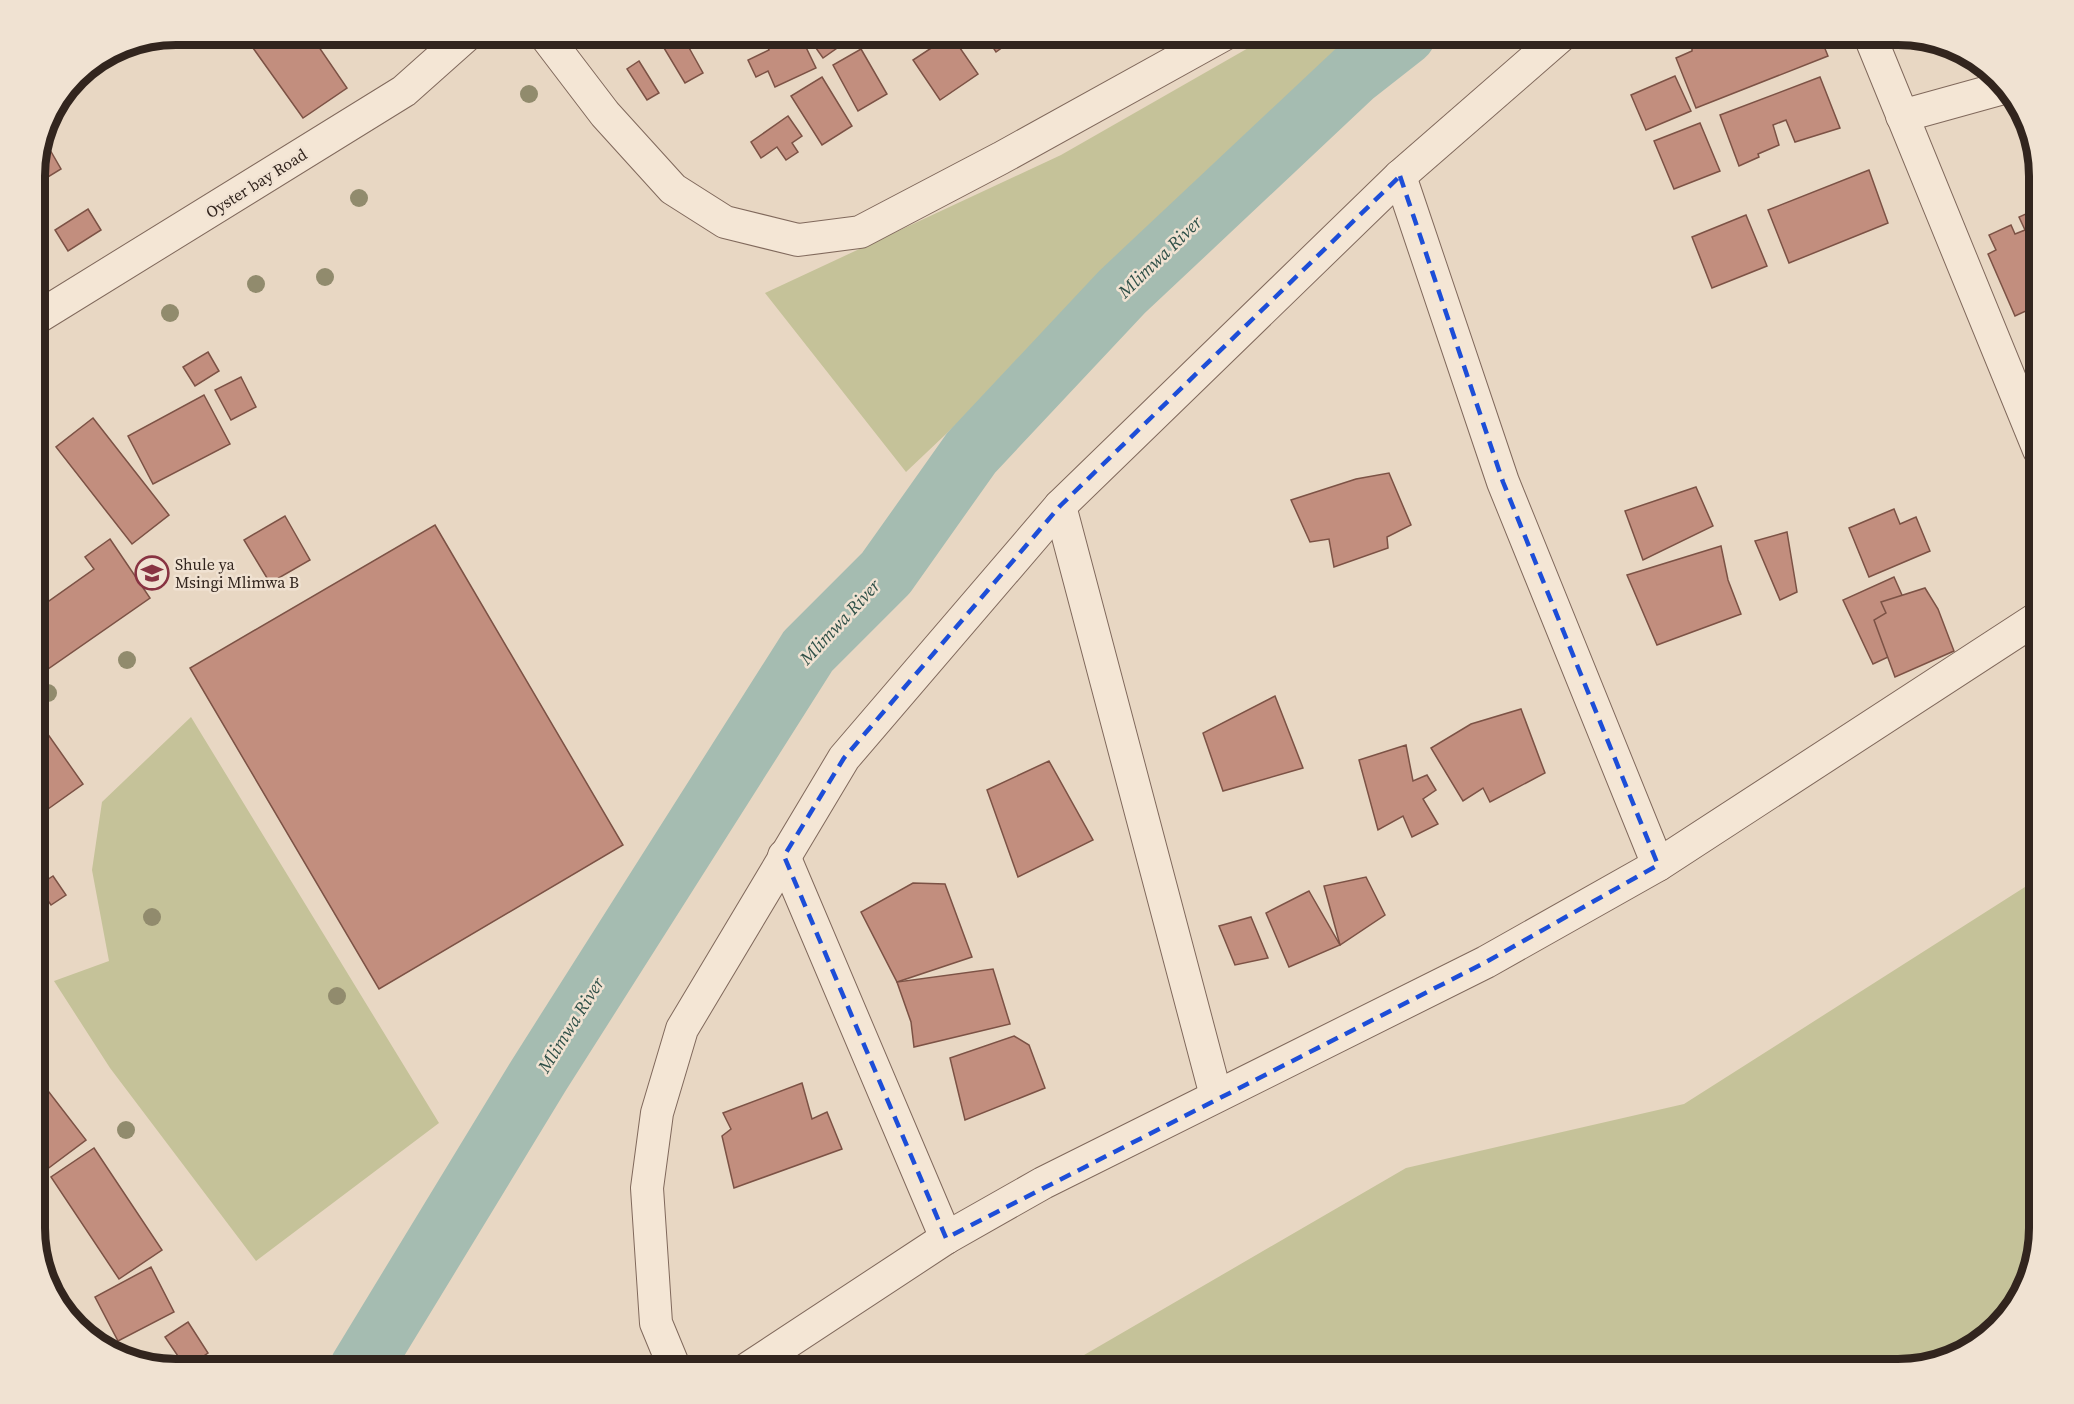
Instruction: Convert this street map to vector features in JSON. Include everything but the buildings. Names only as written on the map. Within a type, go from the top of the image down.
[{"type":"street","name":"Oyster bay Road","points":[[45,313],[404,91],[456,45]]},
{"type":"street","points":[[552,45],[605,114],[673,189],[725,222],[798,240],[860,231],[1001,158],[1205,45]]},
{"type":"street","points":[[671,1359],[657,1323],[647,1188],[657,1113],[682,1029],[844,758],[1060,507],[1400,176],[1550,45]]},
{"type":"street","points":[[1873,45],[2029,423]]},
{"type":"street","points":[[1902,116],[1996,90]]},
{"type":"street","points":[[1400,176],[1503,482],[1658,865]]},
{"type":"street","points":[[1060,507],[1216,1096]]},
{"type":"street","points":[[764,1359],[946,1238],[1043,1184],[1486,962],[1658,865],[2029,624]]},
{"type":"street","points":[[784,856],[946,1238]]},
{"type":"highlighted area","points":[[1400,176],[1503,482],[1658,865],[1486,962],[946,1238],[784,856],[844,758],[1060,506]]},
{"type":"shaded area","points":[[1254,45],[1369,45],[1277,120],[906,472],[765,293],[1061,155]]},
{"type":"shaded area","points":[[191,717],[439,1123],[256,1261],[110,1068],[54,981],[109,961],[92,870],[102,802]]},
{"type":"shaded area","points":[[2029,884],[2028,1245],[2022,1270],[2007,1301],[1984,1326],[1971,1337],[1956,1345],[1932,1355],[1898,1359],[1077,1359],[1406,1168],[1684,1104]]},
{"type":"waterway","name":"Mlimwa River","points":[[366,1359],[539,1075],[808,651],[886,573],[971,453],[1122,292],[1354,74],[1391,45]]},
{"type":"place","name":"Shule ya Msingi Mlimwa B","points":[[152,573]]}]
